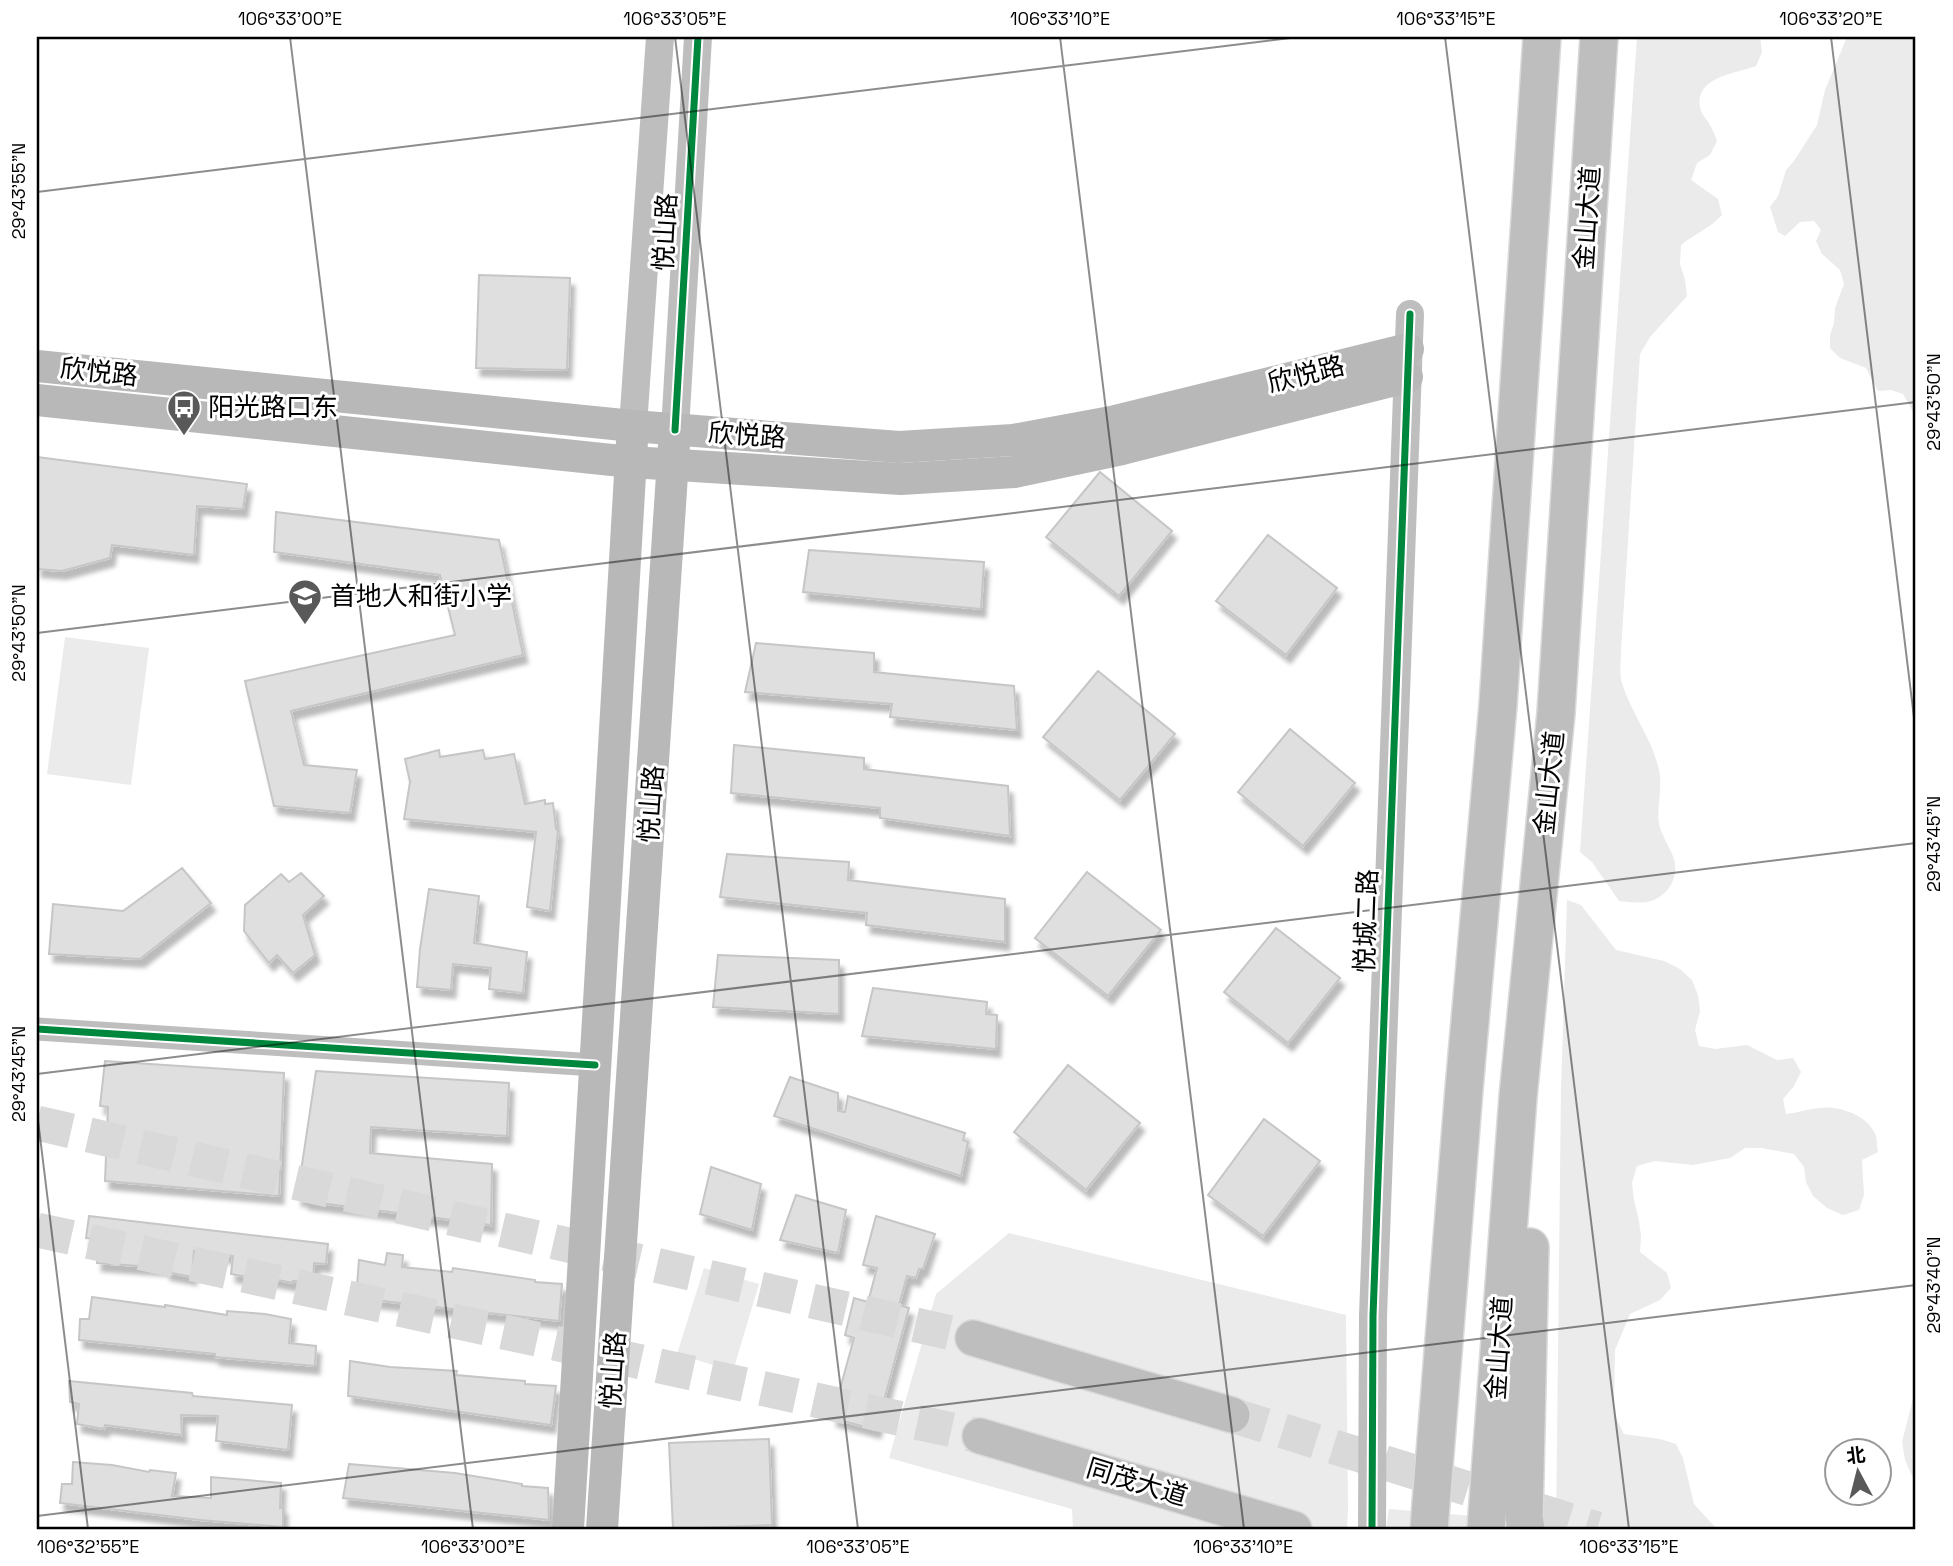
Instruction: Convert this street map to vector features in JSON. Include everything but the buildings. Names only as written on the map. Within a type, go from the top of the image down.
[{"type":"highway","points":[[1429,1529],[1498,705],[1542,37]]},
{"type":"highway","name":"金山大道","points":[[1486,1529],[1518,1097],[1556,713],[1599,37]]},
{"type":"highway","points":[[1518,1097],[1531,1185],[1524,1517],[1526,1529]]},
{"type":"main road","points":[[1532,37],[1539,86]]},
{"type":"main road","name":"欣悦路","points":[[37,366],[633,426],[899,447],[1013,440],[1407,363]]},
{"type":"main road","name":"欣悦路","points":[[37,400],[631,462],[901,479],[1014,472],[1122,449],[1407,363]]},
{"type":"main road","name":"悦山路","points":[[568,1529],[633,426]]},
{"type":"main road","name":"悦山路","points":[[602,1529],[675,429]]},
{"type":"main road","points":[[973,1338],[1232,1415]]},
{"type":"main road","name":"同茂大道","points":[[980,1437],[1294,1529]]},
{"type":"street","name":"悦山路","points":[[633,426],[660,37]]},
{"type":"street","name":"悦山路","points":[[675,429],[698,37]]},
{"type":"street","name":"悦城二路","points":[[1372,1529],[1373,1317],[1410,314]]},
{"type":"street","points":[[37,1029],[595,1065]]},
{"type":"shaded area","points":[[1637,37],[1760,37],[1762,52],[1756,66],[1717,79],[1702,91],[1701,111],[1717,141],[1710,155],[1697,163],[1691,180],[1718,199],[1722,215],[1681,245],[1680,264],[1687,296],[1650,337],[1640,354],[1621,676],[1626,694],[1651,745],[1658,766],[1659,824],[1672,855],[1675,872],[1668,890],[1651,901],[1639,903],[1619,901],[1592,862],[1580,852]]},
{"type":"shaded area","points":[[1847,37],[1916,37],[1916,417],[1903,394],[1891,390],[1878,391],[1866,368],[1840,358],[1830,348],[1835,308],[1844,284],[1840,270],[1822,254],[1816,241],[1821,230],[1814,221],[1800,222],[1785,236],[1778,232],[1770,207],[1778,196],[1786,170],[1817,125],[1825,90]]},
{"type":"shaded area","points":[[65,637],[149,648],[131,785],[47,774]]},
{"type":"shaded area","points":[[1567,900],[1581,905],[1616,950],[1664,961],[1680,969],[1692,980],[1700,1011],[1695,1030],[1699,1046],[1715,1049],[1747,1045],[1777,1060],[1793,1058],[1801,1072],[1783,1099],[1786,1114],[1827,1107],[1844,1110],[1867,1122],[1876,1136],[1878,1152],[1862,1160],[1864,1195],[1859,1210],[1843,1215],[1827,1208],[1813,1196],[1806,1182],[1804,1167],[1794,1154],[1745,1148],[1730,1158],[1693,1165],[1655,1161],[1637,1166],[1632,1183],[1641,1236],[1640,1252],[1667,1273],[1671,1288],[1660,1300],[1630,1314],[1615,1350],[1616,1418],[1624,1434],[1676,1444],[1683,1458],[1694,1504],[1717,1529],[1556,1529],[1561,1090]]},
{"type":"shaded area","points":[[1009,1233],[1346,1315],[1347,1529],[1073,1529],[1072,1509],[889,1458],[936,1294]]},
{"type":"shaded area","points":[[704,1268],[759,1284],[733,1371],[677,1354]]},
{"type":"shaded area","points":[[1916,1387],[1916,1479],[1905,1460],[1902,1442]]},
{"type":"shaded area","points":[[1389,1509],[1509,1519],[1511,1529],[1386,1529]]},
{"type":"tunnel","points":[[37,1123],[973,1338]]},
{"type":"tunnel","points":[[37,1230],[980,1436]]},
{"type":"tunnel","points":[[1232,1415],[1597,1529]]},
{"type":"cycle path","points":[[675,430],[698,37]]},
{"type":"cycle path","points":[[1372,1529],[1373,1316],[1410,314]]},
{"type":"cycle path","points":[[37,1029],[595,1065]]},
{"type":"place","name":"阳光路口东","points":[[184,437]]},
{"type":"place","name":"首地人和街小学","points":[[305,626]]}]
